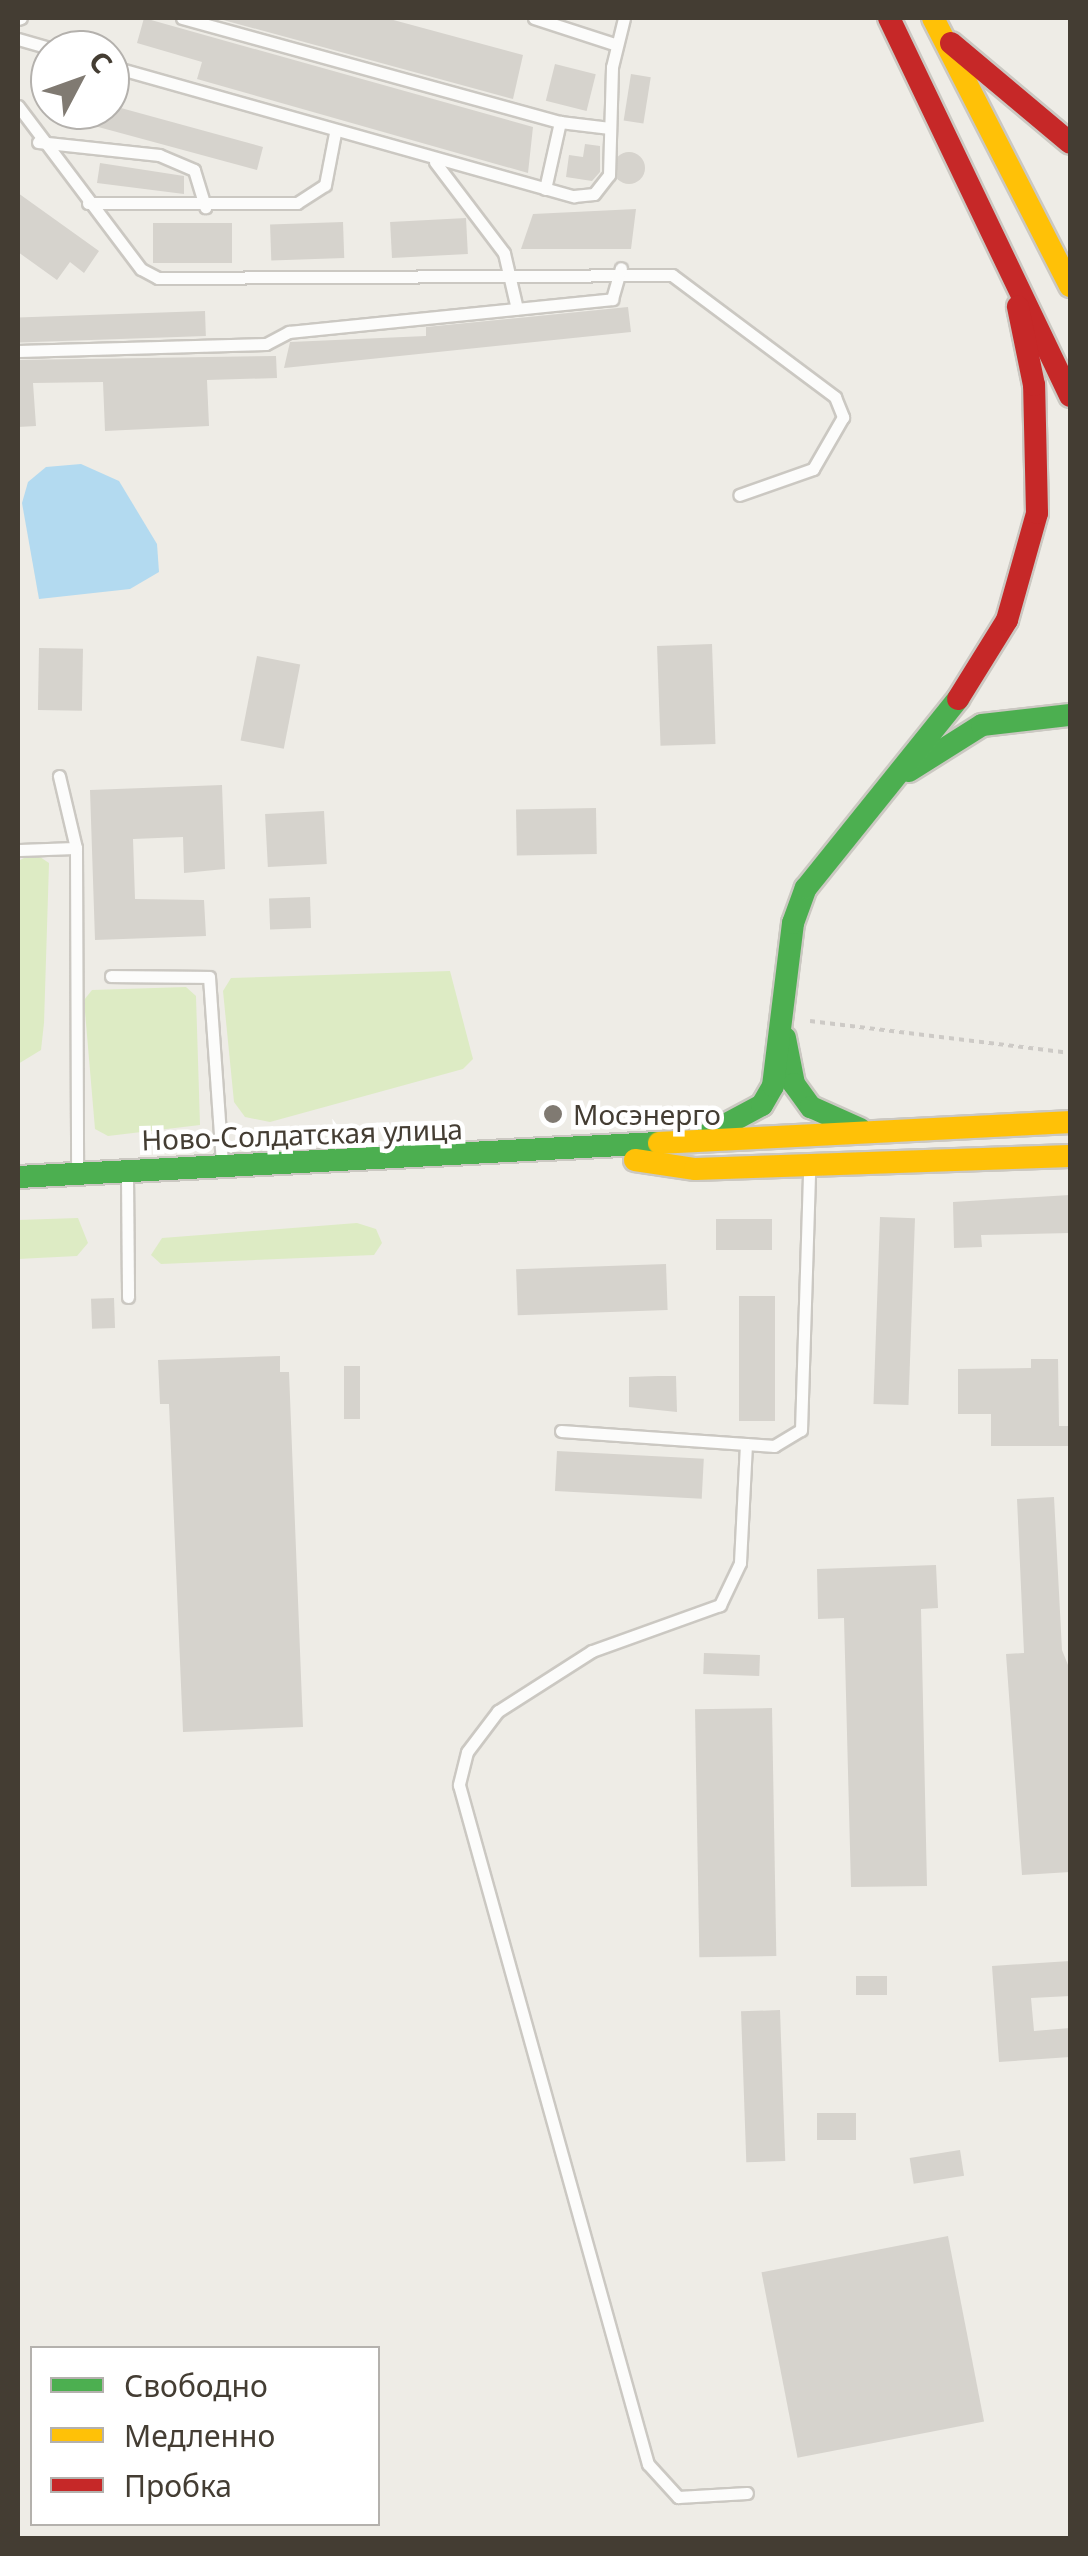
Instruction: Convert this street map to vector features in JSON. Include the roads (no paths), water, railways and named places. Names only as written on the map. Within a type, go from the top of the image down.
[{"type":"main road","points":[[889,18],[1070,396]]},
{"type":"main road","points":[[932,18],[1070,286]]},
{"type":"main road","points":[[946,39],[1070,143]]},
{"type":"main road","points":[[869,1130],[832,1124],[794,1084],[793,923],[806,888],[979,673],[1027,558],[1038,448],[1008,261]]},
{"type":"main road","points":[[897,779],[982,725],[1070,715]]},
{"type":"main road","points":[[690,1141],[762,1104],[791,1020]]},
{"type":"main road","name":"Ново-Солдатская улица","points":[[18,1177],[588,1153],[690,1141],[1070,1122]]},
{"type":"main road","name":"Ново-Солдатская улица","points":[[588,1153],[695,1170],[1070,1156]]},
{"type":"lane","points":[[182,18],[560,122],[610,128]]},
{"type":"lane","points":[[534,18],[617,45]]},
{"type":"lane","points":[[130,72],[435,162],[574,196],[605,187],[617,45],[624,18]]},
{"type":"lane","points":[[18,106],[38,142],[158,278],[621,268],[672,275],[705,293],[836,397],[842,417],[830,452],[790,484],[739,496]]},
{"type":"lane","points":[[545,189],[560,122]]},
{"type":"lane","points":[[88,203],[205,207],[313,195],[330,169],[336,133]]},
{"type":"lane","points":[[38,142],[159,154],[194,170],[205,207]]},
{"type":"lane","points":[[435,162],[513,272],[517,309]]},
{"type":"lane","points":[[18,351],[266,344],[289,332],[612,299],[621,268]]},
{"type":"lane","points":[[58,776],[76,848],[77,1173]]},
{"type":"lane","points":[[18,850],[76,848]]},
{"type":"lane","points":[[111,976],[209,976],[222,1167]]},
{"type":"lane","points":[[561,1432],[746,1444],[786,1442],[806,1416],[810,1168]]},
{"type":"lane","points":[[127,1171],[128,1297]]},
{"type":"lane","points":[[746,1444],[740,1564],[720,1605],[592,1652],[498,1712],[467,1752],[459,1785],[648,2464],[678,2498],[747,2493]]},
{"type":"water","points":[[81,464],[119,481],[157,544],[159,572],[130,589],[39,599],[22,503],[28,482],[46,467]]},
{"type":"place","name":"Мосэнерго","points":[[553,1114]]}]
